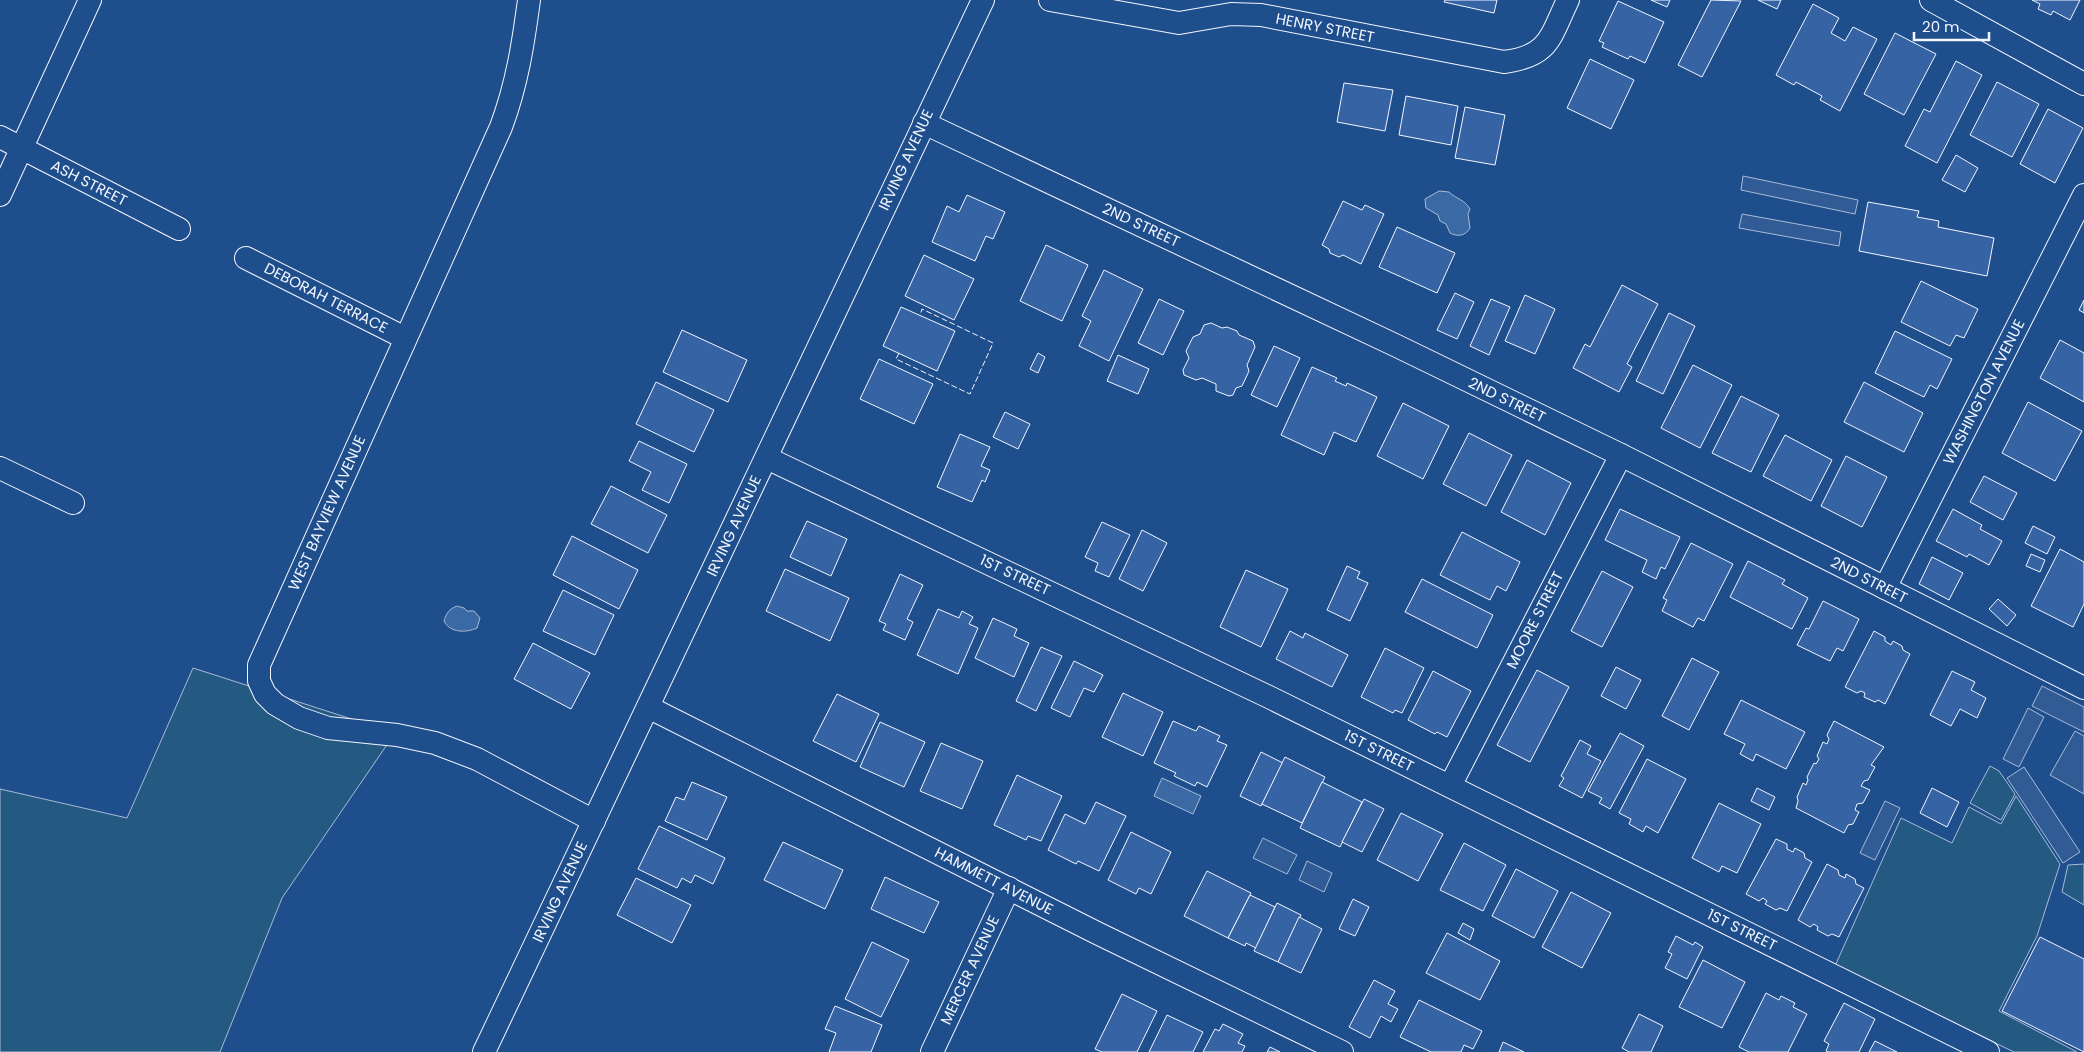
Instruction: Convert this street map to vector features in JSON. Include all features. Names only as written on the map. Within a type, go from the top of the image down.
[{"type":"street","points":[[0,195],[90,0]]},
{"type":"street","name":"WEST BAYVIEW AVENUE","points":[[529,0],[521,60],[510,102],[497,136],[259,665],[259,681],[265,694],[275,704],[299,718],[328,728],[397,735],[435,743],[476,759],[594,821]]},
{"type":"street","name":"IRVING AVENUE","points":[[484,1052],[767,458],[982,0]]},
{"type":"street","name":"HENRY STREET","points":[[1050,0],[1179,23],[1231,14],[1261,15],[1504,62],[1524,60],[1537,53],[1548,42],[1568,0]]},
{"type":"street","points":[[1930,0],[2084,84]]},
{"type":"street","name":"2ND STREET","points":[[924,122],[1389,342],[1621,455],[2084,688]]},
{"type":"street","name":"ASH STREET","points":[[0,137],[179,229]]},
{"type":"street","name":"WASHINGTON AVENUE","points":[[1885,588],[2084,196]]},
{"type":"street","name":"DEBORAH TERRACE","points":[[246,258],[405,338]]},
{"type":"street","name":"MOORE STREET","points":[[1450,786],[1621,455]]},
{"type":"street","name":"1ST STREET","points":[[767,458],[1174,651],[1988,1052]]},
{"type":"street","points":[[0,468],[72,503]]},
{"type":"street","name":"HAMMETT AVENUE","points":[[648,707],[1008,888],[1342,1052]]},
{"type":"street","name":"MERCER AVENUE","points":[[932,1052],[1008,888]]},
{"type":"shaded area","points":[[1743,176],[1858,200],[1855,214],[1741,190]]},
{"type":"shaded area","points":[[1439,191],[1449,192],[1465,203],[1470,209],[1468,214],[1470,228],[1464,234],[1456,235],[1450,233],[1446,224],[1440,221],[1438,215],[1426,208],[1425,199]]},
{"type":"shaded area","points":[[1742,214],[1841,232],[1839,246],[1739,228]]},
{"type":"shaded area","points":[[457,606],[467,611],[474,611],[480,618],[477,628],[459,631],[447,625],[444,621],[447,614]]},
{"type":"shaded area","points":[[193,668],[395,733],[282,898],[220,1052],[0,1052],[0,789],[127,818]]},
{"type":"shaded area","points":[[2042,686],[2084,707],[2084,732],[2032,706]]},
{"type":"shaded area","points":[[2028,708],[2044,717],[2019,767],[2003,759]]},
{"type":"shaded area","points":[[2075,731],[2084,736],[2084,794],[2050,775]]},
{"type":"shaded area","points":[[1990,766],[1999,771],[2015,794],[2001,820],[1970,803]]},
{"type":"shaded area","points":[[2024,767],[2080,852],[2063,863],[2007,778]]},
{"type":"shaded area","points":[[1162,778],[1201,796],[1193,814],[1154,796]]},
{"type":"shaded area","points":[[2016,796],[2060,864],[2037,936],[1999,1011],[2077,1052],[2014,1052],[1835,966],[1901,818],[1952,843],[1969,807],[2001,824]]},
{"type":"shaded area","points":[[1885,801],[1900,808],[1875,860],[1860,853]]},
{"type":"shaded area","points":[[1263,838],[1297,855],[1287,874],[1253,858]]},
{"type":"shaded area","points":[[1307,861],[1332,873],[1324,892],[1299,880]]},
{"type":"shaded area","points":[[2084,864],[2084,905],[2062,892],[2068,865]]},
{"type":"building","points":[[1445,0],[1497,0],[1494,13],[1444,2]]},
{"type":"building","points":[[1651,0],[1670,0],[1667,7]]},
{"type":"building","points":[[1711,0],[1741,1],[1702,77],[1678,65]]},
{"type":"building","points":[[1758,0],[1781,0],[1777,9]]},
{"type":"building","points":[[2032,0],[2080,0],[2070,20],[2053,11],[2051,15],[2038,9],[2040,4]]},
{"type":"building","points":[[1618,1],[1664,22],[1645,63],[1630,56],[1628,59],[1602,47],[1604,43],[1599,41]]},
{"type":"building","points":[[1813,4],[1839,18],[1831,33],[1845,41],[1853,27],[1877,39],[1840,111],[1820,100],[1822,96],[1796,82],[1794,85],[1776,75]]},
{"type":"building","points":[[1895,33],[1936,54],[1904,115],[1864,94]]},
{"type":"building","points":[[1590,59],[1634,80],[1611,129],[1567,108]]},
{"type":"building","points":[[1956,61],[1982,75],[1937,163],[1905,146],[1924,109],[1930,112]]},
{"type":"building","points":[[1997,82],[2039,104],[2012,157],[1970,135]]},
{"type":"building","points":[[1344,83],[1393,90],[1385,131],[1337,122]]},
{"type":"building","points":[[1406,96],[1458,106],[1451,145],[1399,135]]},
{"type":"building","points":[[1465,107],[1505,115],[1495,165],[1455,158]]},
{"type":"building","points":[[2048,109],[2083,128],[2055,183],[2020,164]]},
{"type":"building","points":[[1956,155],[1978,168],[1965,192],[1942,180]]},
{"type":"building","points":[[967,195],[1005,212],[993,239],[986,236],[975,261],[932,242],[947,206],[959,212]]},
{"type":"building","points":[[1343,201],[1362,210],[1365,205],[1384,214],[1361,264],[1343,255],[1339,257],[1330,253],[1329,249],[1322,245]]},
{"type":"building","points":[[1868,202],[1919,211],[1917,217],[1939,221],[1938,227],[1994,238],[1987,276],[1859,251]]},
{"type":"building","points":[[1397,227],[1455,253],[1437,293],[1379,267]]},
{"type":"building","points":[[1046,245],[1088,265],[1062,321],[1020,301]]},
{"type":"building","points":[[924,255],[974,279],[954,320],[905,296]]},
{"type":"building","points":[[1104,270],[1143,289],[1109,361],[1079,346],[1091,321],[1082,316]]},
{"type":"building","points":[[1921,281],[1978,309],[1964,338],[1956,335],[1950,346],[1901,322]]},
{"type":"building","points":[[1622,285],[1658,304],[1627,364],[1632,367],[1619,392],[1573,368],[1585,344],[1590,347]]},
{"type":"building","points":[[1455,293],[1474,302],[1457,339],[1437,330]]},
{"type":"building","points":[[1525,295],[1555,309],[1535,354],[1505,341]]},
{"type":"building","points":[[1159,299],[1184,311],[1163,355],[1138,343]]},
{"type":"building","points":[[1491,299],[1510,307],[1489,355],[1470,346]]},
{"type":"building","points":[[2084,300],[2084,313],[2079,310]]},
{"type":"building","points":[[901,307],[955,331],[937,371],[883,346]]},
{"type":"building","points":[[1669,313],[1695,326],[1663,394],[1636,381]]},
{"type":"building","points":[[1211,323],[1222,328],[1227,327],[1237,331],[1239,335],[1253,341],[1255,347],[1247,365],[1249,371],[1242,386],[1236,388],[1233,395],[1229,396],[1216,391],[1216,384],[1202,378],[1196,380],[1184,375],[1183,370],[1189,358],[1186,351],[1193,337],[1200,334],[1204,325]]},
{"type":"building","points":[[682,330],[747,360],[728,402],[663,372]]},
{"type":"building","points":[[1895,331],[1952,359],[1937,389],[1930,385],[1924,397],[1875,373]]},
{"type":"building","points":[[2060,340],[2084,353],[2084,402],[2040,378]]},
{"type":"building","points":[[1274,346],[1300,358],[1277,407],[1251,395]]},
{"type":"building","points":[[1038,353],[1045,357],[1038,373],[1030,369]]},
{"type":"building","points":[[1118,355],[1149,369],[1138,394],[1107,381]]},
{"type":"building","points":[[879,359],[933,384],[914,424],[860,399]]},
{"type":"building","points":[[1693,365],[1732,385],[1700,448],[1661,428]]},
{"type":"building","points":[[1312,367],[1337,378],[1335,381],[1346,386],[1347,383],[1377,397],[1356,442],[1334,432],[1324,455],[1281,435]]},
{"type":"building","points":[[656,382],[714,410],[694,452],[636,424]]},
{"type":"building","points":[[1864,382],[1923,413],[1904,452],[1844,422]]},
{"type":"building","points":[[1741,396],[1779,415],[1751,472],[1712,453]]},
{"type":"building","points":[[2028,402],[2082,431],[2055,481],[2002,453]]},
{"type":"building","points":[[1403,403],[1449,426],[1423,479],[1377,456]]},
{"type":"building","points":[[1005,412],[1030,424],[1018,449],[993,437]]},
{"type":"building","points":[[1469,433],[1512,455],[1486,506],[1443,484]]},
{"type":"building","points":[[960,434],[990,447],[981,466],[990,470],[985,482],[982,480],[972,502],[937,487]]},
{"type":"building","points":[[1785,435],[1832,460],[1811,501],[1763,476]]},
{"type":"building","points":[[639,441],[687,464],[669,503],[642,490],[651,472],[629,461]]},
{"type":"building","points":[[1846,456],[1887,477],[1862,527],[1821,506]]},
{"type":"building","points":[[1527,460],[1571,483],[1545,535],[1501,512]]},
{"type":"building","points":[[1984,476],[2017,493],[2003,520],[1970,502]]},
{"type":"building","points":[[611,486],[667,515],[648,553],[591,524]]},
{"type":"building","points":[[1620,509],[1680,537],[1665,569],[1661,567],[1656,579],[1642,572],[1647,560],[1605,540]]},
{"type":"building","points":[[1953,509],[1982,525],[1980,529],[2002,541],[1989,565],[1969,554],[1967,557],[1936,541]]},
{"type":"building","points":[[807,521],[847,539],[831,576],[790,557]]},
{"type":"building","points":[[1102,522],[1130,535],[1109,577],[1095,571],[1098,563],[1085,557]]},
{"type":"building","points":[[2033,526],[2055,537],[2047,554],[2025,543]]},
{"type":"building","points":[[1142,530],[1167,543],[1143,591],[1119,579]]},
{"type":"building","points":[[1462,532],[1520,562],[1506,591],[1497,586],[1490,600],[1440,575]]},
{"type":"building","points":[[572,536],[638,570],[619,609],[553,575]]},
{"type":"building","points":[[1691,543],[1733,564],[1704,621],[1698,618],[1693,627],[1662,611],[1667,600],[1663,598]]},
{"type":"building","points":[[2060,549],[2084,562],[2084,604],[2073,627],[2031,606]]},
{"type":"building","points":[[2031,554],[2045,560],[2040,572],[2026,566]]},
{"type":"building","points":[[1932,557],[1963,573],[1949,600],[1919,584]]},
{"type":"building","points":[[1748,561],[1785,580],[1782,584],[1808,598],[1792,629],[1730,597]]},
{"type":"building","points":[[1347,566],[1360,572],[1357,578],[1368,583],[1350,621],[1327,610]]},
{"type":"building","points":[[785,569],[849,598],[830,641],[766,611]]},
{"type":"building","points":[[1246,570],[1288,589],[1261,647],[1220,627]]},
{"type":"building","points":[[1602,571],[1633,587],[1602,647],[1571,631]]},
{"type":"building","points":[[900,574],[923,585],[907,619],[913,622],[905,640],[883,630],[886,624],[879,621]]},
{"type":"building","points":[[1422,579],[1493,615],[1477,648],[1405,612]]},
{"type":"building","points":[[563,590],[614,615],[595,655],[543,631]]},
{"type":"building","points":[[1998,599],[2016,615],[2007,626],[1989,609]]},
{"type":"building","points":[[1823,601],[1859,619],[1843,651],[1837,648],[1830,661],[1797,645],[1806,628],[1809,629]]},
{"type":"building","points":[[938,609],[959,618],[962,611],[973,617],[969,624],[978,628],[958,674],[917,655]]},
{"type":"building","points":[[993,618],[1017,629],[1014,636],[1029,643],[1014,677],[975,658]]},
{"type":"building","points":[[1290,631],[1303,638],[1305,633],[1348,655],[1332,687],[1276,659]]},
{"type":"building","points":[[1874,631],[1885,637],[1885,641],[1891,645],[1893,641],[1910,654],[1885,704],[1878,700],[1875,702],[1864,697],[1865,693],[1861,691],[1857,693],[1845,687]]},
{"type":"building","points":[[533,643],[590,673],[571,709],[514,679]]},
{"type":"building","points":[[1041,647],[1062,656],[1036,711],[1016,701]]},
{"type":"building","points":[[1385,648],[1424,668],[1402,713],[1395,710],[1393,713],[1361,697]]},
{"type":"building","points":[[1692,658],[1719,672],[1689,730],[1662,716]]},
{"type":"building","points":[[1074,661],[1103,675],[1094,692],[1084,688],[1070,717],[1051,708]]},
{"type":"building","points":[[1616,667],[1641,680],[1626,709],[1601,696]]},
{"type":"building","points":[[1537,670],[1569,687],[1530,762],[1497,745]]},
{"type":"building","points":[[1433,671],[1471,691],[1447,737],[1437,732],[1435,734],[1408,720]]},
{"type":"building","points":[[1952,671],[1975,682],[1971,690],[1986,698],[1977,718],[1960,709],[1951,726],[1930,715]]},
{"type":"building","points":[[1123,693],[1163,712],[1143,756],[1102,737]]},
{"type":"building","points":[[837,694],[879,714],[856,762],[813,741]]},
{"type":"building","points":[[1741,700],[1805,732],[1786,769],[1756,754],[1753,761],[1740,754],[1745,744],[1724,734]]},
{"type":"building","points":[[1173,721],[1196,731],[1199,726],[1220,736],[1217,741],[1227,745],[1207,787],[1197,782],[1195,786],[1174,776],[1176,773],[1154,763]]},
{"type":"building","points":[[1834,721],[1884,747],[1871,765],[1875,767],[1868,780],[1864,781],[1861,786],[1870,790],[1863,803],[1857,804],[1855,810],[1859,812],[1853,824],[1848,825],[1844,833],[1796,808],[1797,797],[1803,783],[1806,785],[1807,777],[1814,763],[1816,764],[1819,759],[1817,756],[1823,742],[1827,744],[1829,739],[1827,735]]},
{"type":"building","points":[[880,722],[925,742],[904,787],[860,767]]},
{"type":"building","points":[[1620,733],[1644,746],[1610,809],[1599,803],[1602,798],[1588,791]]},
{"type":"building","points":[[1580,740],[1591,746],[1587,754],[1601,761],[1582,798],[1559,786],[1564,778],[1561,776]]},
{"type":"building","points":[[941,743],[983,761],[962,809],[920,791]]},
{"type":"building","points":[[1261,752],[1283,763],[1261,806],[1240,796]]},
{"type":"building","points":[[1285,757],[1325,777],[1302,823],[1262,804]]},
{"type":"building","points":[[1647,759],[1686,779],[1658,833],[1646,826],[1643,832],[1629,824],[1631,819],[1619,813]]},
{"type":"building","points":[[1017,775],[1062,796],[1041,841],[1028,836],[1026,840],[994,825]]},
{"type":"building","points":[[692,782],[727,797],[707,840],[665,821],[676,797],[684,800]]},
{"type":"building","points":[[1322,782],[1362,802],[1340,847],[1300,828]]},
{"type":"building","points":[[1757,788],[1775,797],[1769,810],[1751,801]]},
{"type":"building","points":[[1932,788],[1959,802],[1947,827],[1920,813]]},
{"type":"building","points":[[1364,799],[1384,809],[1362,852],[1342,842]]},
{"type":"building","points":[[1096,802],[1126,816],[1099,871],[1078,861],[1076,864],[1048,850],[1065,814],[1085,824]]},
{"type":"building","points":[[1719,803],[1761,824],[1737,873],[1722,866],[1719,872],[1692,858]]},
{"type":"building","points":[[1401,813],[1443,834],[1418,881],[1377,860]]},
{"type":"building","points":[[659,826],[725,858],[713,884],[695,875],[691,883],[682,878],[677,888],[638,869]]},
{"type":"building","points":[[1131,832],[1171,852],[1151,894],[1139,888],[1136,894],[1108,880]]},
{"type":"building","points":[[1776,839],[1787,844],[1787,849],[1793,852],[1795,848],[1804,853],[1805,858],[1812,862],[1787,911],[1780,908],[1776,910],[1765,904],[1767,901],[1763,898],[1759,901],[1746,894]]},
{"type":"building","points":[[783,842],[843,870],[825,909],[764,880]]},
{"type":"building","points":[[1464,843],[1506,865],[1483,911],[1440,890]]},
{"type":"building","points":[[1827,864],[1838,870],[1839,875],[1845,878],[1846,874],[1855,879],[1856,884],[1864,888],[1839,937],[1832,934],[1828,936],[1817,930],[1818,927],[1814,924],[1810,927],[1798,920]]},
{"type":"building","points":[[1516,869],[1558,891],[1534,938],[1492,916]]},
{"type":"building","points":[[1207,871],[1251,893],[1228,938],[1184,916]]},
{"type":"building","points":[[885,877],[939,902],[924,933],[871,909]]},
{"type":"building","points":[[636,878],[691,905],[672,943],[617,915]]},
{"type":"building","points":[[1571,892],[1611,913],[1582,968],[1542,947]]},
{"type":"building","points":[[1250,895],[1275,907],[1256,948],[1246,943],[1245,946],[1228,938]]},
{"type":"building","points":[[1353,899],[1369,907],[1355,936],[1339,929]]},
{"type":"building","points":[[1277,903],[1301,915],[1278,962],[1254,951]]},
{"type":"building","points":[[1299,917],[1322,929],[1301,973],[1278,962]]},
{"type":"building","points":[[1463,923],[1474,929],[1470,940],[1458,933]]},
{"type":"building","points":[[1447,933],[1500,961],[1480,1000],[1426,973]]},
{"type":"building","points":[[1676,936],[1693,945],[1695,942],[1703,947],[1687,979],[1665,968],[1672,954],[1668,952]]},
{"type":"building","points":[[2040,937],[2084,959],[2084,1052],[2002,1011]]},
{"type":"building","points":[[872,942],[909,960],[881,1017],[845,999]]},
{"type":"building","points":[[1703,960],[1745,982],[1722,1028],[1679,1007]]},
{"type":"building","points":[[1374,980],[1395,991],[1388,1004],[1398,1009],[1391,1022],[1381,1016],[1370,1038],[1349,1027]]},
{"type":"building","points":[[1766,993],[1779,1000],[1781,996],[1795,1003],[1793,1007],[1807,1014],[1788,1052],[1749,1052],[1739,1047]]},
{"type":"building","points":[[1122,994],[1157,1011],[1137,1052],[1102,1052],[1095,1049]]},
{"type":"building","points":[[1419,1000],[1482,1031],[1473,1049],[1464,1045],[1461,1052],[1431,1052],[1400,1037]]},
{"type":"building","points":[[1844,1003],[1875,1019],[1859,1052],[1828,1052],[1826,1051],[1829,1044],[1824,1041]]},
{"type":"building","points":[[835,1006],[882,1025],[871,1052],[829,1052],[836,1033],[825,1029]]},
{"type":"building","points":[[1639,1014],[1663,1026],[1651,1052],[1629,1052],[1622,1048]]},
{"type":"building","points":[[1167,1015],[1203,1032],[1193,1052],[1149,1052]]},
{"type":"building","points":[[1223,1024],[1243,1034],[1238,1043],[1245,1046],[1242,1052],[1203,1052],[1215,1029],[1219,1031]]},
{"type":"building","points":[[1875,1041],[1897,1052],[1869,1052]]},
{"type":"building","points":[[1503,1042],[1524,1052],[1499,1052]]},
{"type":"building","points":[[1270,1047],[1280,1052],[1267,1052]]},
{"type":"fence","points":[[899,353],[896,359],[970,394],[993,343],[922,309],[920,315]]}]
